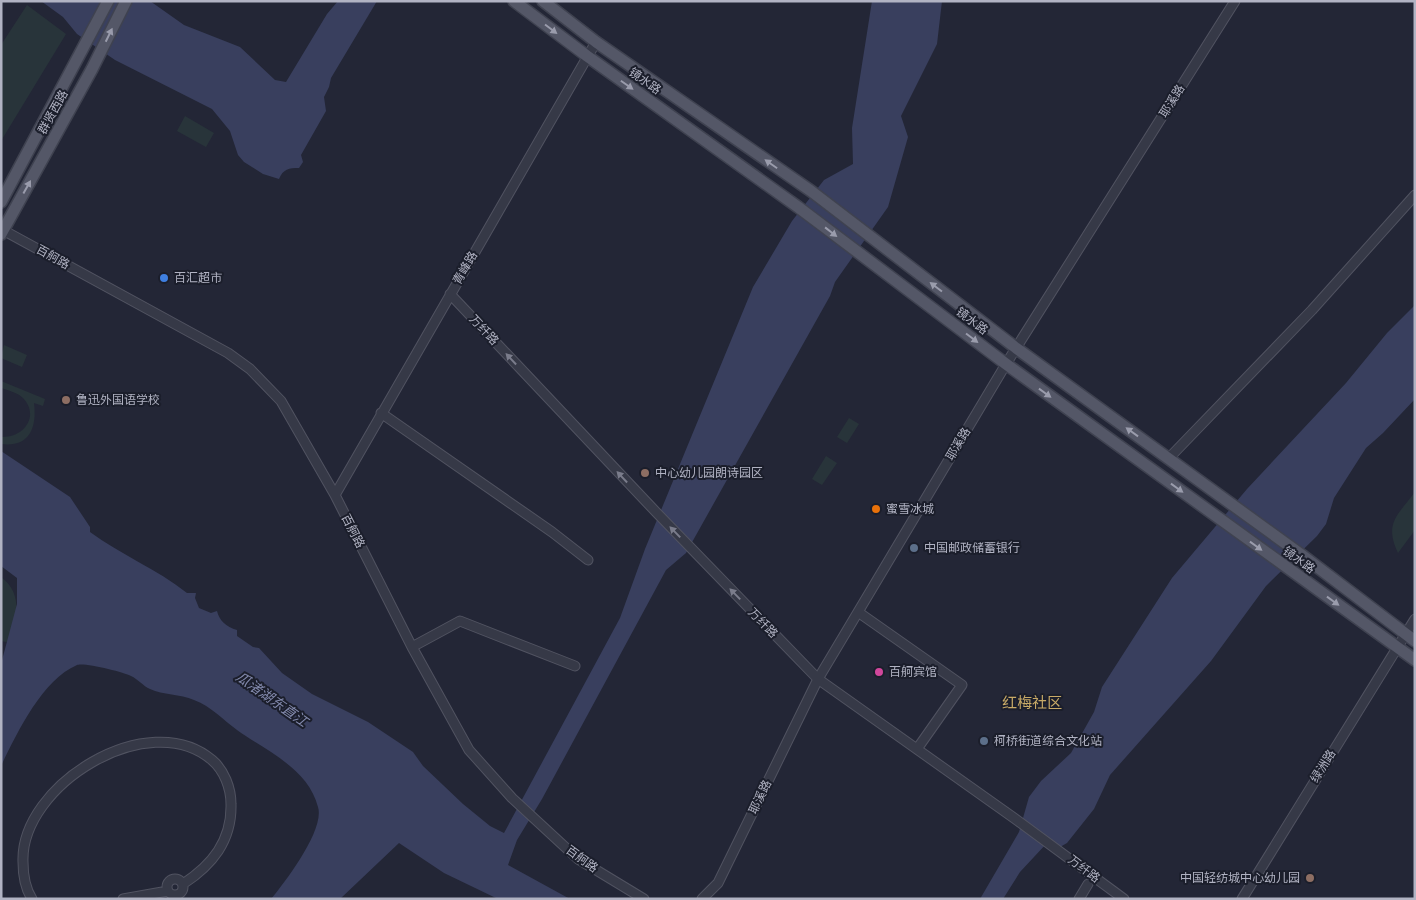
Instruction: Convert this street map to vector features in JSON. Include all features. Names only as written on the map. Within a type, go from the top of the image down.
[{"type":"main road","name":"群贤西路","points":[[1,202],[78,61],[108,1]]},
{"type":"main road","name":"群贤西路","points":[[2,231],[92,69],[126,1]]},
{"type":"main road","name":"镜水路","points":[[514,1],[587,56],[798,207],[1006,364],[1415,660]]},
{"type":"main road","name":"镜水路","points":[[543,1],[596,42],[811,191],[1016,348],[1229,501],[1415,641]]},
{"type":"street","name":"耶溪路","points":[[702,899],[718,883],[818,679],[1006,364],[1235,1]]},
{"type":"street","name":"青峰路","points":[[335,495],[596,42]]},
{"type":"street","points":[[1168,458],[1312,310],[1415,195]]},
{"type":"street","name":"百舸路","points":[[2,231],[228,353],[250,370],[281,401],[335,495],[412,647],[469,750],[512,798],[578,859],[644,899]]},
{"type":"street","name":"万纤路","points":[[450,294],[694,552],[818,679],[1014,818],[1124,899]]},
{"type":"street","points":[[381,413],[552,532],[588,560]]},
{"type":"street","points":[[858,612],[962,685],[917,749]]},
{"type":"street","name":"绿洲路","points":[[1242,899],[1415,619]]},
{"type":"street","points":[[412,647],[460,621],[575,666]]},
{"type":"street","points":[[32,899],[24,874],[24,848],[27,833],[45,803],[63,784],[84,767],[115,751],[159,742],[184,744],[202,752],[216,764],[224,776],[230,792],[230,822],[227,837],[216,855],[200,873],[183,884]]},
{"type":"street","points":[[172,880],[180,880],[183,884],[183,890],[179,897],[172,895],[168,891],[168,883],[172,880]]},
{"type":"street","points":[[1079,899],[1088,884]]},
{"type":"street","points":[[123,899],[168,891]]},
{"type":"shaded area","points":[[27,5],[66,34],[1,141],[1,45]]},
{"type":"shaded area","points":[[185,116],[214,133],[206,147],[177,131]]},
{"type":"shaded area","points":[[4,345],[27,355],[22,367],[1,358]]},
{"type":"shaded area","points":[[1,381],[45,399],[43,406],[34,403],[33,428],[30,434],[19,443],[1,444],[1,437],[17,434],[23,430],[30,419],[28,405],[21,396],[1,388]]},
{"type":"shaded area","points":[[849,418],[859,424],[847,443],[837,437]]},
{"type":"shaded area","points":[[826,456],[837,463],[822,485],[812,479]]},
{"type":"shaded area","points":[[1415,492],[1415,530],[1398,553],[1394,543],[1392,527],[1394,520]]},
{"type":"shaded area","points":[[1,577],[13,591],[16,599],[16,616],[11,643],[1,641]]},
{"type":"water","points":[[41,1],[150,1],[184,25],[240,47],[275,80],[286,82],[327,14],[338,1],[377,1],[331,78],[324,97],[326,111],[301,155],[303,162],[299,168],[284,171],[279,179],[263,174],[244,162],[238,155],[230,131],[212,109],[115,60],[77,34],[63,17]]},
{"type":"water","name":"瓜渚湖东直江","points":[[872,1],[942,1],[937,44],[901,116],[908,137],[888,207],[835,282],[830,296],[686,553],[666,570],[542,799],[517,840],[508,865],[570,899],[498,899],[444,873],[399,843],[340,899],[271,899],[303,854],[316,828],[319,817],[318,807],[313,793],[305,781],[285,762],[237,730],[206,706],[189,698],[155,691],[147,688],[131,676],[104,668],[77,665],[64,672],[53,682],[23,723],[1,766],[1,664],[17,604],[17,578],[1,566],[1,451],[70,497],[90,527],[90,532],[187,593],[196,593],[195,598],[199,608],[211,613],[217,611],[224,623],[237,630],[237,636],[253,647],[259,648],[282,673],[312,694],[368,722],[413,752],[423,766],[463,804],[490,826],[504,833],[620,618],[645,549],[753,287],[792,221],[824,180],[853,164],[852,128]]},
{"type":"water","points":[[1415,305],[1415,399],[1366,448],[1334,498],[1326,524],[1317,536],[1266,586],[1211,661],[1110,775],[1094,809],[1067,843],[1060,847],[1047,843],[1020,872],[1003,899],[980,899],[1019,832],[1029,797],[1041,781],[1071,753],[1094,712],[1102,687],[1172,578],[1247,489],[1346,383],[1387,333]]},
{"type":"place","name":"百汇超市","points":[[164,278]]},
{"type":"place","name":"鲁迅外国语学校","points":[[66,400]]},
{"type":"place","name":"中心幼儿园朗诗园区","points":[[645,473]]},
{"type":"place","name":"蜜雪冰城","points":[[876,509]]},
{"type":"place","name":"中国邮政储蓄银行","points":[[914,548]]},
{"type":"place","name":"百舸宾馆","points":[[879,672]]},
{"type":"place","name":"柯桥街道综合文化站","points":[[984,741]]},
{"type":"place","name":"中国轻纺城中心幼儿园","points":[[1310,878]]},
{"type":"district","name":"红梅社区","points":[[1032,702]]}]
